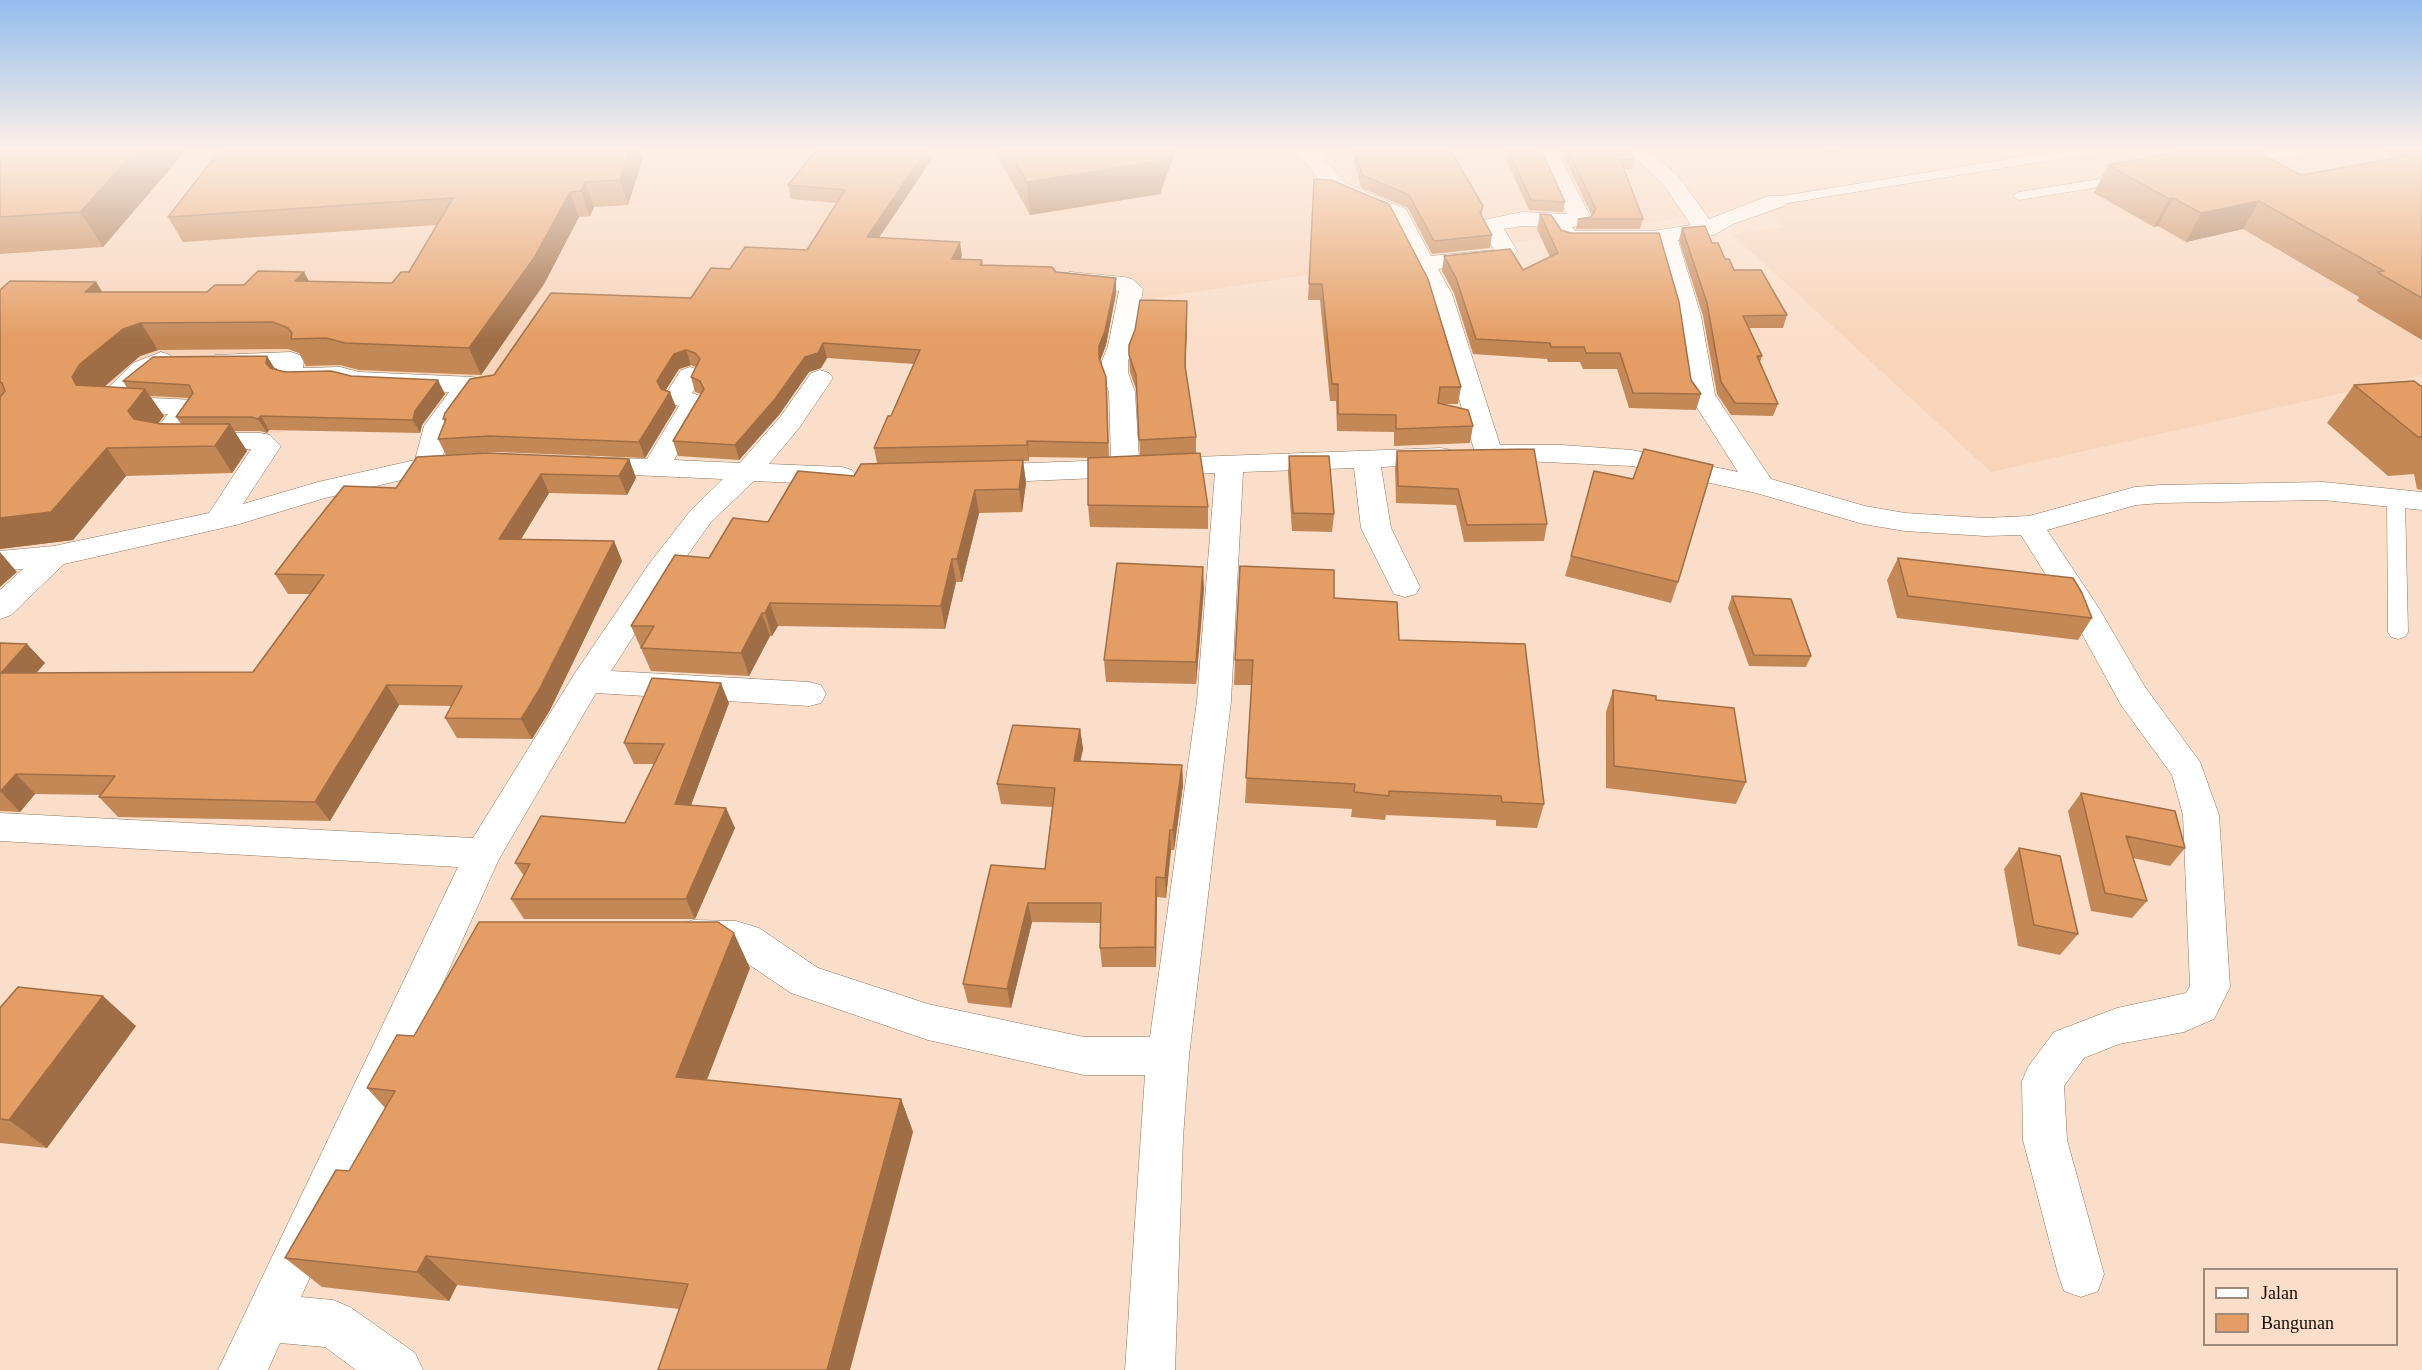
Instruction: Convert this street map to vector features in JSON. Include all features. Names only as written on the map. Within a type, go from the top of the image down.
[{"type":"street","points":[[1397,212],[1440,294],[1489,453]]},
{"type":"street","points":[[1425,263],[1503,256],[1506,251],[1491,225],[1533,219],[1581,220],[1577,212]]},
{"type":"street","points":[[1693,212],[1706,230]]},
{"type":"street","points":[[1557,221],[1568,238],[1658,237],[1670,232],[1706,230],[1725,219],[1745,212]]},
{"type":"street","points":[[1658,237],[1669,243],[1679,276],[1689,316],[1702,395],[1761,485]]},
{"type":"street","points":[[1066,279],[1124,284],[1131,289],[1121,346],[1115,361],[1115,372],[1122,392],[1125,467]]},
{"type":"street","points":[[219,519],[266,450],[264,442],[171,440],[163,438],[163,435],[187,406],[106,405],[110,398],[150,363],[288,359],[292,360],[289,375],[294,376],[340,375],[358,380],[468,385],[489,385],[496,375]]},
{"type":"street","points":[[656,467],[694,403],[677,397],[690,375]]},
{"type":"street","points":[[243,1370],[267,1318],[460,938],[483,853],[586,681],[660,571],[701,516],[748,471],[790,422],[820,378]]},
{"type":"street","points":[[427,466],[437,426],[468,385]]},
{"type":"street","points":[[954,475],[1489,453],[1562,453],[1632,458],[1761,485],[1863,515],[1905,522],[1985,527],[2029,525],[2135,496],[2161,494],[2275,490],[2342,492],[2409,500]]},
{"type":"street","points":[[1366,458],[1376,528],[1405,587]]},
{"type":"street","points":[[0,561],[54,556],[219,519],[318,491],[427,466],[473,463]]},
{"type":"street","points":[[1150,1370],[1161,1138],[1168,1056],[1214,701],[1230,463]]},
{"type":"street","points":[[563,464],[864,476]]},
{"type":"street","points":[[2029,525],[2089,618],[2133,696],[2188,771],[2201,815],[2210,987],[2200,1006],[2184,1014],[2117,1026],[2069,1045],[2043,1081],[2045,1140],[2081,1274]]},
{"type":"street","points":[[0,608],[54,556]]},
{"type":"street","points":[[586,681],[809,694]]},
{"type":"street","points":[[0,827],[483,853]]},
{"type":"street","points":[[654,937],[745,940],[805,981],[928,1022],[1084,1056],[1168,1056]]},
{"type":"street","points":[[267,1318],[333,1324],[398,1370]]},
{"type":"lane","points":[[2398,632],[2409,500]]},
{"type":"shaded area","points":[[0,212],[1719,212],[0,475]]},
{"type":"shaded area","points":[[1770,212],[2422,212],[2422,375],[1991,472],[1732,234],[1782,227]]},
{"type":"building","points":[[0,212],[80,212],[80,212],[0,217]]},
{"type":"building","points":[[172,212],[244,212],[168,217]]},
{"type":"building","points":[[445,212],[559,212],[534,258],[469,348],[345,343],[326,338],[291,339],[292,333],[288,328],[273,322],[141,323],[123,329],[80,364],[72,377],[76,385],[145,389],[128,411],[134,419],[161,424],[230,424],[215,446],[107,448],[51,512],[0,518],[0,397],[5,391],[0,382],[0,290],[10,281],[96,282],[85,292],[207,292],[215,285],[244,285],[258,271],[304,272],[295,281],[392,283],[401,272],[409,272]]},
{"type":"building","points":[[831,212],[884,212],[867,237],[960,242],[952,259],[982,260],[980,265],[1052,267],[1056,272],[1116,278],[1105,331],[1099,346],[1099,358],[1106,377],[1108,443],[1027,441],[1027,445],[874,448],[920,350],[823,343],[818,353],[805,357],[775,399],[735,445],[673,441],[704,389],[700,381],[691,377],[700,359],[695,353],[686,350],[674,354],[657,381],[661,389],[670,392],[639,442],[490,436],[438,439],[446,419],[443,419],[445,413],[470,379],[494,375],[551,293],[691,298],[711,268],[730,269],[745,247],[807,250]]},
{"type":"building","points":[[1312,212],[1393,212],[1428,279],[1461,387],[1440,387],[1438,403],[1468,410],[1473,426],[1396,429],[1396,415],[1338,414],[1338,384],[1332,384],[1322,284],[1309,284]]},
{"type":"building","points":[[1418,212],[1480,212],[1492,235],[1434,241]]},
{"type":"building","points":[[1594,212],[1640,212],[1643,219],[1578,219],[1591,217]]},
{"type":"building","points":[[2279,212],[2422,212],[2422,298],[2377,272],[2384,271]]},
{"type":"building","points":[[1540,214],[1551,215],[1561,230],[1570,233],[1659,233],[1679,302],[1691,380],[1701,394],[1633,393],[1620,353],[1586,353],[1584,347],[1551,347],[1550,343],[1476,339],[1456,278],[1444,256],[1510,249],[1523,270],[1558,253]]},
{"type":"building","points":[[1705,226],[1712,243],[1718,243],[1725,259],[1729,259],[1734,270],[1761,270],[1787,315],[1743,316],[1762,356],[1757,356],[1778,404],[1735,403],[1721,382],[1707,303],[1682,228]]},
{"type":"building","points":[[1140,300],[1187,301],[1185,366],[1196,437],[1139,440],[1136,375],[1129,355],[1129,345],[1135,330]]},
{"type":"building","points":[[267,356],[266,363],[270,368],[285,372],[331,371],[351,376],[438,380],[415,411],[413,420],[261,416],[258,419],[251,417],[176,417],[193,393],[189,385],[123,381],[153,357]]},
{"type":"building","points":[[2414,381],[2422,387],[2422,437],[2418,437],[2354,385]]},
{"type":"building","points":[[1534,449],[1547,524],[1467,525],[1458,489],[1398,486],[1397,451]]},
{"type":"building","points":[[1644,449],[1713,465],[1678,582],[1571,556],[1594,471],[1633,479]]},
{"type":"building","points":[[488,453],[629,459],[619,476],[541,474],[499,539],[614,541],[539,690],[521,719],[445,718],[462,686],[387,685],[315,802],[99,797],[115,776],[16,774],[0,792],[0,643],[27,644],[1,673],[253,672],[324,575],[275,574],[344,486],[396,488],[417,457]]},
{"type":"building","points":[[1200,453],[1208,507],[1088,505],[1088,458]]},
{"type":"building","points":[[1289,456],[1329,456],[1334,514],[1293,513]]},
{"type":"building","points":[[1023,460],[1019,489],[975,490],[957,559],[952,559],[941,606],[770,603],[765,613],[762,613],[741,653],[641,648],[654,626],[631,626],[675,555],[709,558],[733,518],[768,522],[798,471],[854,476],[861,464]]},
{"type":"building","points":[[1898,558],[2073,578],[2092,618],[1908,596]]},
{"type":"building","points":[[1117,563],[1203,567],[1196,662],[1104,660]]},
{"type":"building","points":[[1240,566],[1334,570],[1334,598],[1397,602],[1399,640],[1525,644],[1544,804],[1502,802],[1501,796],[1389,791],[1389,796],[1354,792],[1355,784],[1246,778],[1253,660],[1235,660]]},
{"type":"building","points":[[1732,596],[1791,599],[1811,656],[1754,655]]},
{"type":"building","points":[[652,678],[721,683],[675,804],[726,808],[686,899],[511,899],[530,864],[515,863],[541,816],[625,823],[664,744],[624,743]]},
{"type":"building","points":[[1613,690],[1656,696],[1656,700],[1734,708],[1746,782],[1614,766]]},
{"type":"building","points":[[1013,725],[1080,729],[1074,761],[1182,765],[1173,830],[1170,830],[1165,878],[1156,877],[1155,947],[1100,948],[1101,903],[1028,903],[1007,989],[963,984],[991,865],[1045,869],[1055,788],[997,784]]},
{"type":"building","points":[[2081,793],[2175,811],[2185,848],[2126,836],[2147,901],[2105,893]]},
{"type":"building","points":[[2019,848],[2060,856],[2078,934],[2034,925]]},
{"type":"building","points":[[479,922],[718,922],[734,933],[676,1077],[901,1099],[827,1370],[658,1370],[688,1284],[426,1256],[417,1272],[285,1258],[336,1170],[349,1171],[395,1091],[367,1088],[397,1035],[414,1036]]},
{"type":"building","points":[[18,987],[103,996],[9,1120],[0,1119],[0,1008]]}]
